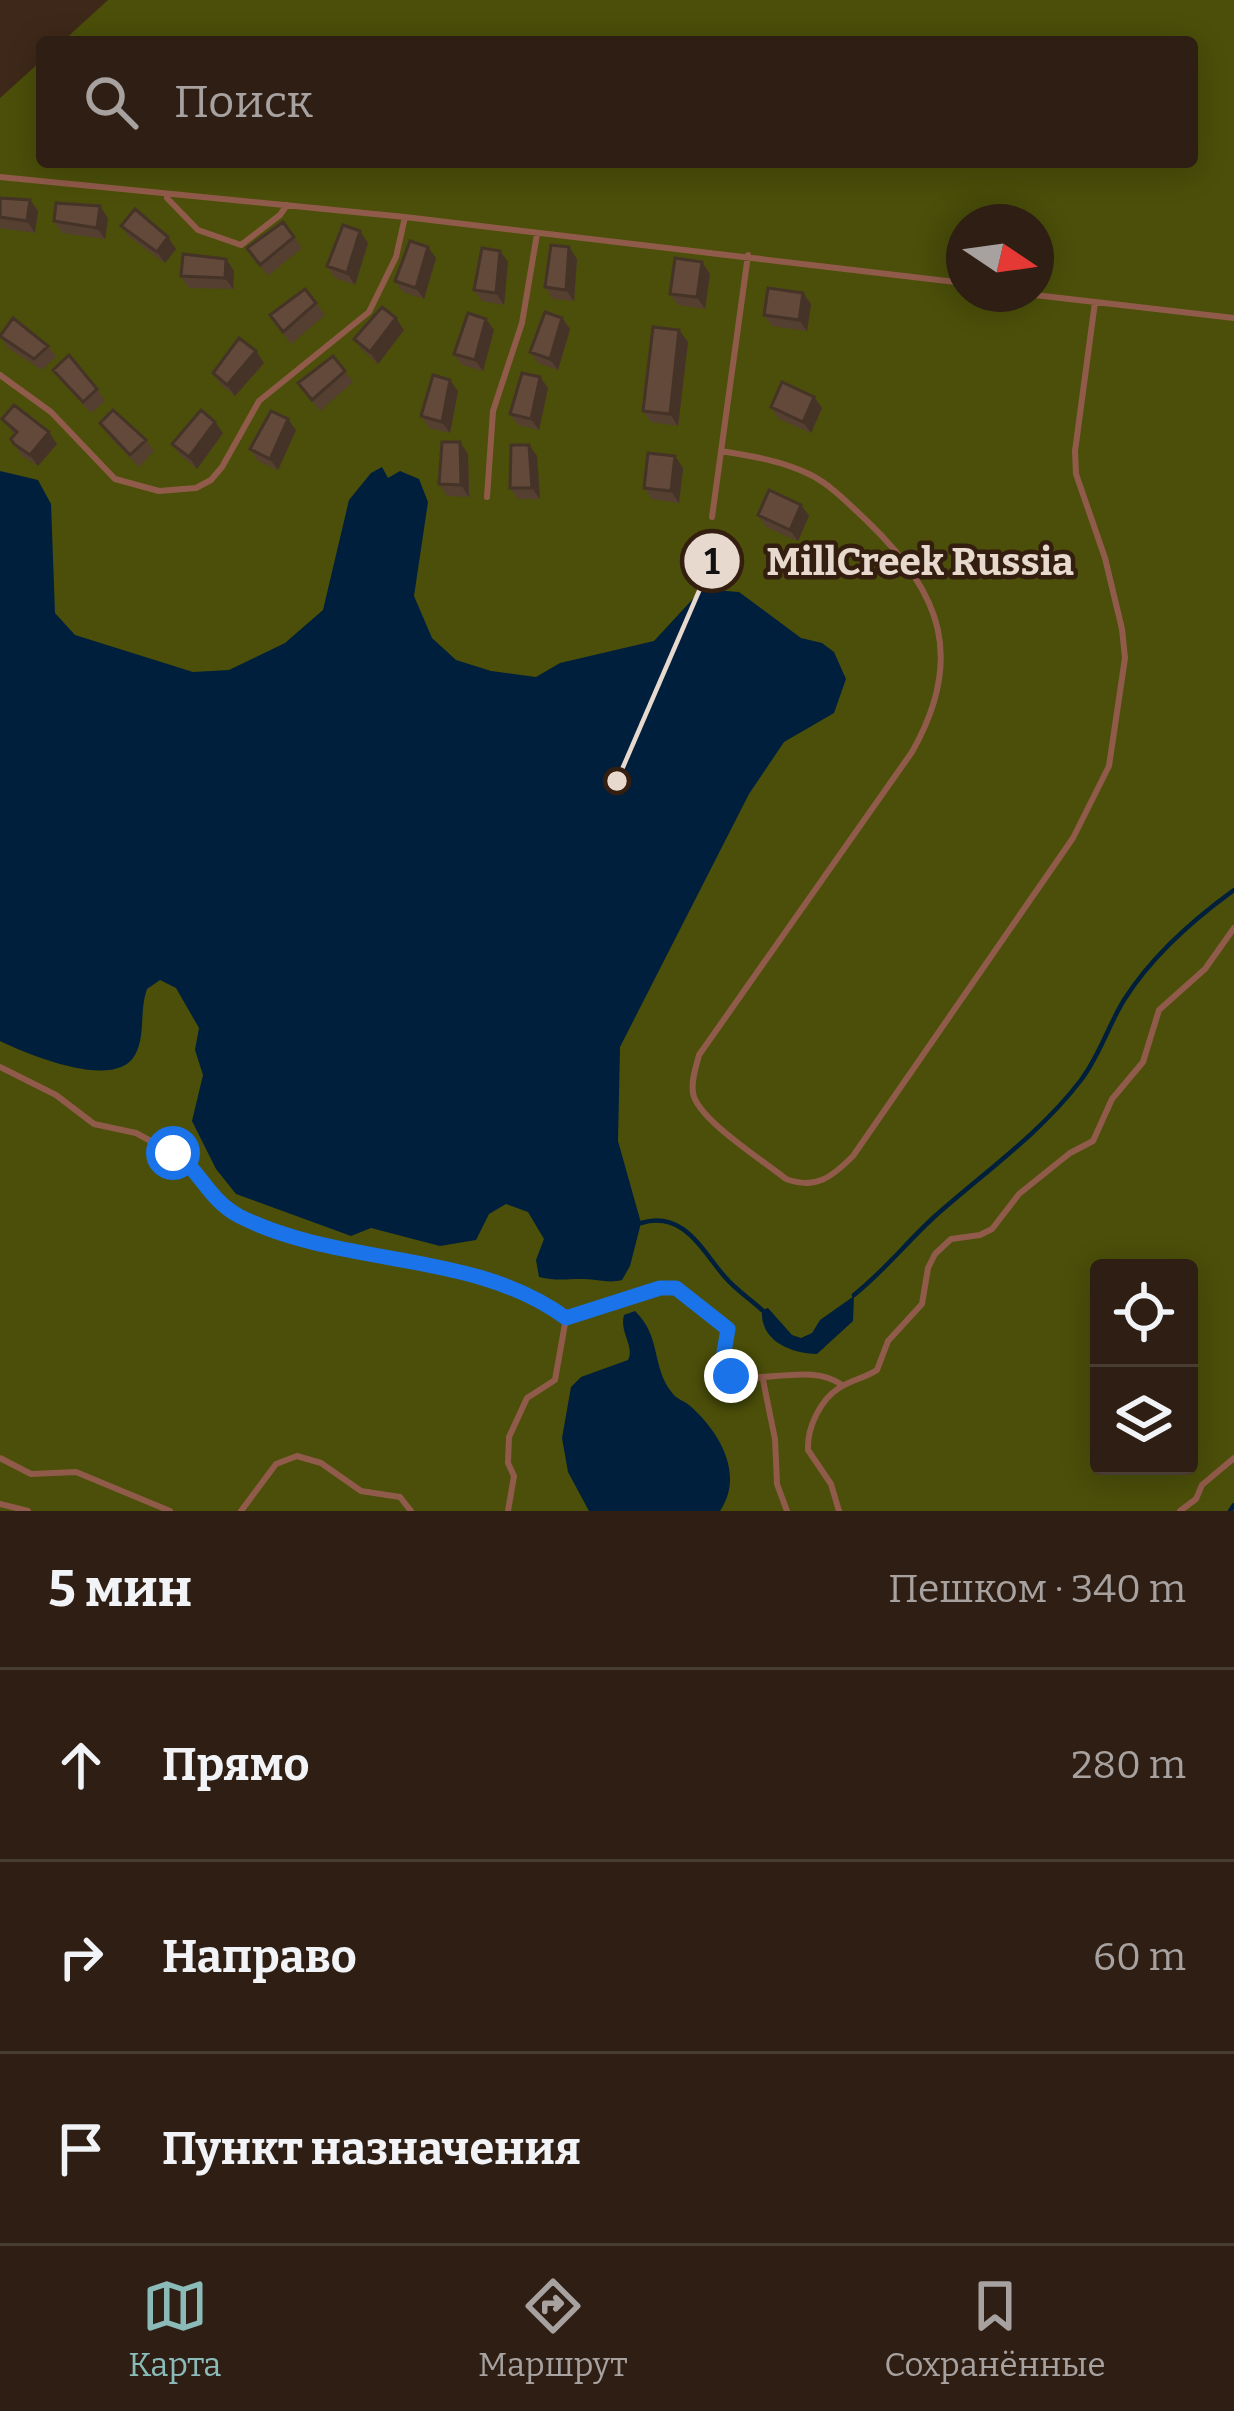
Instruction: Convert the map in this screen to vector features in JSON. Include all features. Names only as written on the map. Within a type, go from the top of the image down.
[{"type":"lane","points":[[0,177],[405,217],[946,282]]},
{"type":"lane","points":[[164,196],[198,230],[241,245],[287,205]]},
{"type":"lane","points":[[0,375],[52,412],[115,479],[159,491],[196,488],[222,466],[259,401],[369,312],[396,257],[405,217]]},
{"type":"lane","points":[[487,497],[493,411],[522,323],[537,234]]},
{"type":"lane","points":[[712,517],[748,255]]},
{"type":"lane","points":[[1054,297],[1234,318]]},
{"type":"lane","points":[[721,451],[774,460],[815,476],[900,553],[920,582],[940,630],[939,695],[930,722],[699,1054],[692,1080],[693,1099],[703,1113],[786,1179],[802,1185],[820,1183],[853,1156],[1073,838],[1109,766],[1123,678],[1122,629],[1105,558],[1076,474],[1075,451],[1095,302]]},
{"type":"lane","points":[[839,1511],[831,1484],[813,1462],[807,1438],[822,1405],[842,1385],[877,1370],[888,1341],[922,1304],[930,1260],[940,1248],[951,1239],[992,1229],[1019,1194],[1097,1136],[1112,1099],[1143,1062],[1159,1010],[1205,969],[1234,928]]},
{"type":"lane","points":[[0,1067],[56,1095],[94,1124],[136,1133],[182,1158],[212,1198],[240,1216],[349,1253],[392,1257],[497,1281],[566,1318],[660,1288],[676,1288],[728,1329],[722,1361],[735,1378],[823,1375],[842,1385]]},
{"type":"lane","points":[[508,1511],[514,1476],[508,1463],[509,1436],[527,1399],[555,1380],[566,1318]]},
{"type":"lane","points":[[763,1380],[775,1439],[776,1476],[787,1511]]},
{"type":"lane","points":[[241,1511],[276,1464],[297,1456],[321,1463],[361,1491],[400,1497],[411,1511]]},
{"type":"lane","points":[[0,1458],[31,1474],[76,1472],[170,1511]]},
{"type":"lane","points":[[1180,1511],[1196,1499],[1202,1484],[1234,1458]]},
{"type":"lane","points":[[0,1504],[28,1511]]},
{"type":"shaded area","points":[[108,0],[1234,0],[1234,1511],[0,1511],[0,98],[36,65],[36,168],[1198,168],[1198,36],[69,36]]},
{"type":"water","points":[[382,467],[388,478],[400,471],[419,479],[428,502],[414,596],[432,638],[456,660],[536,677],[560,663],[654,641],[702,589],[739,592],[801,638],[822,643],[834,652],[846,679],[834,713],[784,742],[749,794],[620,1047],[618,1141],[641,1223],[622,1280],[539,1277],[536,1260],[544,1239],[528,1212],[506,1204],[489,1214],[476,1240],[440,1246],[371,1228],[351,1236],[236,1194],[216,1169],[192,1121],[203,1075],[195,1050],[199,1028],[176,988],[160,980],[147,989],[138,1047],[125,1065],[110,1070],[71,1067],[0,1041],[0,471],[38,480],[51,504],[55,613],[75,635],[193,672],[229,670],[285,643],[323,610],[349,500]]},
{"type":"water","points":[[854,1296],[853,1321],[817,1354],[779,1343],[763,1321],[762,1310],[768,1308],[792,1335],[801,1338]]},
{"type":"water","points":[[635,1311],[649,1331],[666,1384],[710,1427],[725,1454],[730,1482],[720,1511],[589,1511],[568,1472],[562,1438],[571,1387],[581,1377],[628,1360],[623,1321],[624,1315]]},
{"type":"building","points":[[0,198],[30,200],[27,221],[0,217]]},
{"type":"building","points":[[56,203],[100,206],[97,228],[54,221]]},
{"type":"building","points":[[135,209],[168,237],[157,252],[121,226]]},
{"type":"building","points":[[283,222],[294,237],[260,265],[247,248]]},
{"type":"building","points":[[343,225],[360,231],[347,273],[327,266]]},
{"type":"building","points":[[410,241],[428,247],[416,288],[395,281]]},
{"type":"building","points":[[551,245],[569,247],[566,290],[545,287]]},
{"type":"building","points":[[482,248],[500,251],[496,293],[474,290]]},
{"type":"building","points":[[183,254],[226,259],[225,278],[181,276]]},
{"type":"building","points":[[675,258],[702,262],[697,297],[670,294]]},
{"type":"building","points":[[768,288],[803,293],[799,320],[764,315]]},
{"type":"building","points":[[305,289],[316,303],[283,332],[270,315]]},
{"type":"building","points":[[382,307],[396,318],[370,352],[354,339]]},
{"type":"building","points":[[545,312],[562,318],[550,359],[530,352]]},
{"type":"building","points":[[468,313],[486,319],[475,360],[454,354]]},
{"type":"building","points":[[13,318],[48,346],[34,359],[0,336]]},
{"type":"building","points":[[653,327],[679,330],[670,414],[643,411]]},
{"type":"building","points":[[239,338],[256,351],[227,385],[213,373]]},
{"type":"building","points":[[69,355],[97,389],[83,402],[53,370]]},
{"type":"building","points":[[333,356],[345,371],[312,400],[298,383]]},
{"type":"building","points":[[522,373],[540,377],[531,419],[510,414]]},
{"type":"building","points":[[433,375],[450,380],[442,422],[421,416]]},
{"type":"building","points":[[782,382],[814,397],[803,422],[771,407]]},
{"type":"building","points":[[14,405],[49,432],[30,455],[14,444],[11,439],[17,432],[2,419]]},
{"type":"building","points":[[113,410],[146,440],[130,455],[100,423]]},
{"type":"building","points":[[201,410],[215,422],[189,457],[172,444]]},
{"type":"building","points":[[271,411],[288,419],[270,459],[250,449]]},
{"type":"building","points":[[442,442],[460,442],[461,485],[439,484]]},
{"type":"building","points":[[511,445],[529,445],[532,488],[510,488]]},
{"type":"building","points":[[648,453],[675,456],[671,491],[644,488]]},
{"type":"building","points":[[769,490],[801,505],[790,530],[758,515]]},
{"type":"waterway","points":[[854,1295],[1065,1100],[1147,969],[1234,890]]},
{"type":"waterway","points":[[641,1223],[669,1222],[690,1235],[729,1281],[762,1310]]},
{"type":"waterway","points":[[1230,1511],[1234,1505]]},
{"type":"place","name":"MillCreek Russia","points":[[617,781]]},
{"type":"route","points":[[173,1153],[212,1198],[240,1216],[349,1253],[392,1257],[497,1281],[566,1318],[660,1288],[676,1288],[728,1329],[722,1364],[731,1376]]}]
